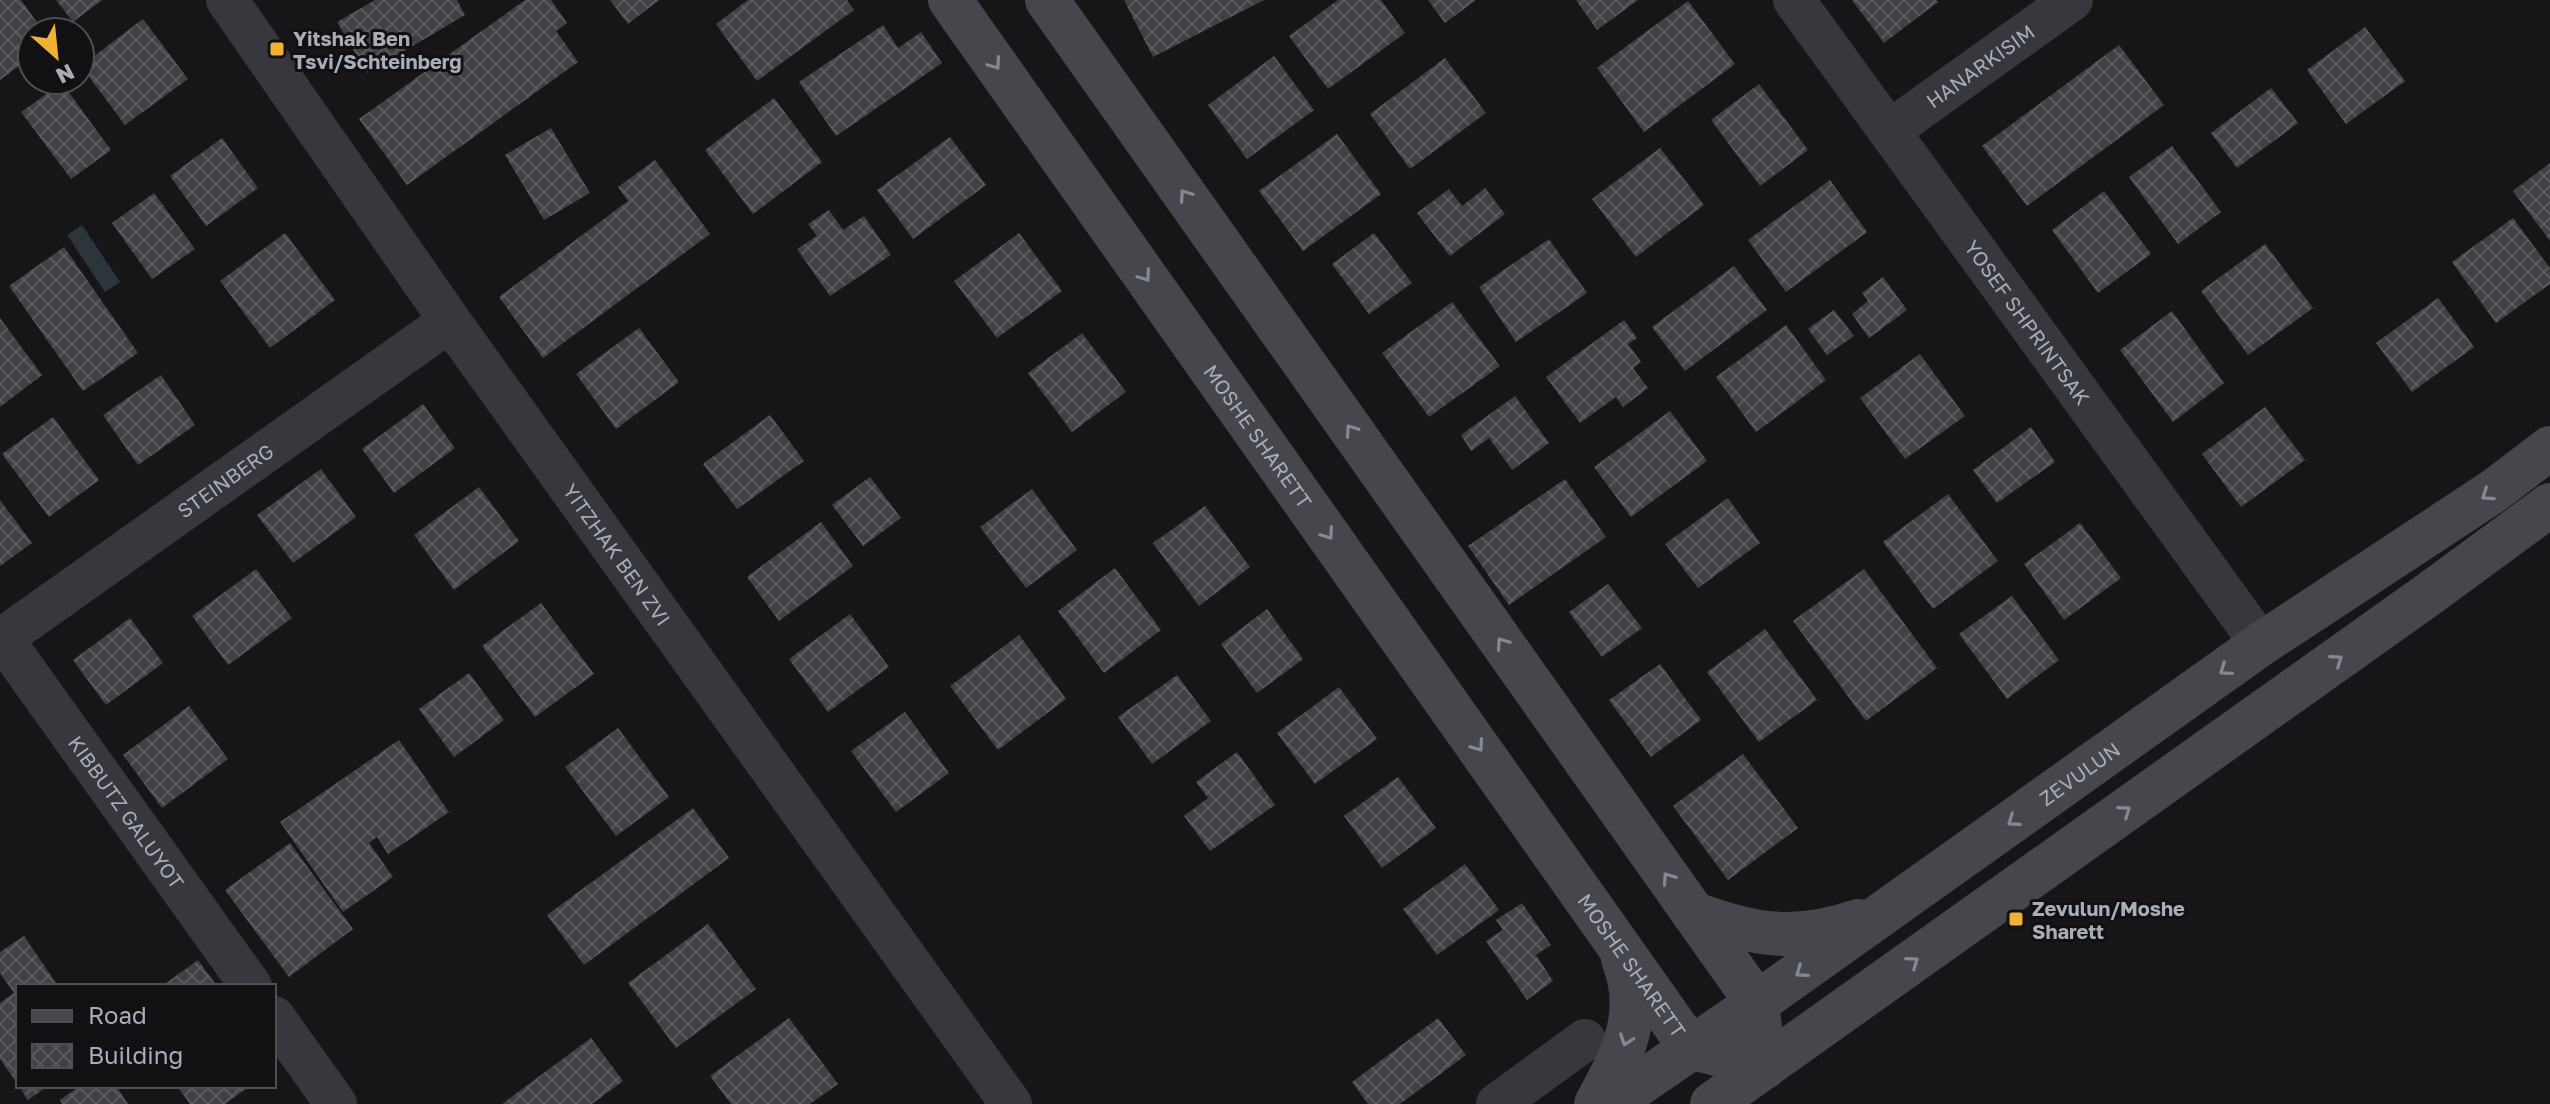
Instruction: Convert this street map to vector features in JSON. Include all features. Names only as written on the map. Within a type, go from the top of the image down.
[{"type":"street","name":"YITZHAK BEN ZVI","points":[[227,0],[450,321],[1011,1104]]},
{"type":"street","name":"MOSHE SHARETT","points":[[950,0],[1690,1047],[1765,1067]]},
{"type":"street","points":[[1047,0],[1757,1003],[1765,1067]]},
{"type":"street","name":"YOSEF SHPRINTSAK","points":[[1794,0],[2261,644]]},
{"type":"street","name":"HANARKISIM","points":[[1889,131],[2072,0]]},
{"type":"street","name":"STEINBERG","points":[[1,639],[450,321]]},
{"type":"street","name":"ZEVULUN","points":[[1610,1104],[2261,644],[2495,490],[2550,448]]},
{"type":"street","points":[[1712,1104],[2416,604],[2550,505]]},
{"type":"street","name":"KIBBUTZ GALUYOT","points":[[1,639],[250,984]]},
{"type":"street","points":[[1693,913],[1743,930],[1808,935],[1887,911]]},
{"type":"street","points":[[1596,1104],[1631,1028],[1630,978],[1615,938]]},
{"type":"street","points":[[276,1020],[336,1104]]},
{"type":"street","points":[[1497,1104],[1585,1040]]},
{"type":"shaded area","points":[[82,225],[120,282],[105,292],[67,235]]},
{"type":"building","points":[[0,0],[21,0],[32,16],[16,16],[16,68],[0,80]]},
{"type":"building","points":[[56,0],[102,0],[81,16],[68,16]]},
{"type":"building","points":[[375,0],[457,0],[465,15],[367,73],[337,22]]},
{"type":"building","points":[[525,0],[551,0],[567,23],[556,31],[578,62],[407,185],[359,119]]},
{"type":"building","points":[[610,0],[659,0],[628,24]]},
{"type":"building","points":[[748,0],[847,0],[854,10],[757,81],[716,24]]},
{"type":"building","points":[[1124,0],[1264,0],[1153,57]]},
{"type":"building","points":[[1338,0],[1381,0],[1405,33],[1328,89],[1289,36]]},
{"type":"building","points":[[1428,0],[1476,0],[1445,23]]},
{"type":"building","points":[[1576,0],[1638,0],[1597,30]]},
{"type":"building","points":[[1852,0],[1936,0],[1938,2],[1884,43]]},
{"type":"building","points":[[1688,1],[1735,64],[1644,132],[1597,68]]},
{"type":"building","points":[[143,19],[188,79],[125,125],[96,86],[96,55]]},
{"type":"building","points":[[883,25],[898,48],[921,32],[942,63],[836,136],[799,82]]},
{"type":"building","points":[[2365,27],[2405,81],[2346,124],[2307,70]]},
{"type":"building","points":[[2119,45],[2164,105],[2027,206],[1982,146]]},
{"type":"building","points":[[1274,56],[1314,110],[1247,159],[1208,105]]},
{"type":"building","points":[[1445,58],[1486,113],[1410,169],[1370,114]]},
{"type":"building","points":[[1759,84],[1808,150],[1760,186],[1711,120]]},
{"type":"building","points":[[2271,88],[2298,123],[2237,168],[2211,133]]},
{"type":"building","points":[[44,96],[72,96],[111,150],[71,179],[21,112]]},
{"type":"building","points":[[774,98],[822,162],[753,214],[705,150]]},
{"type":"building","points":[[551,128],[590,193],[544,220],[505,155]]},
{"type":"building","points":[[1337,134],[1381,194],[1303,251],[1259,191]]},
{"type":"building","points":[[950,137],[986,185],[913,239],[877,190]]},
{"type":"building","points":[[222,138],[258,188],[206,226],[170,176]]},
{"type":"building","points":[[2172,146],[2221,212],[2178,244],[2129,177]]},
{"type":"building","points":[[1660,148],[1704,205],[1636,257],[1592,199]]},
{"type":"building","points":[[655,160],[710,234],[543,358],[499,297],[628,201],[618,187]]},
{"type":"building","points":[[2550,163],[2550,241],[2513,191]]},
{"type":"building","points":[[1830,180],[1867,232],[1786,292],[1748,240]]},
{"type":"building","points":[[1485,188],[1505,214],[1450,256],[1417,213],[1449,189],[1462,206]]},
{"type":"building","points":[[2104,191],[2151,254],[2098,293],[2052,230]]},
{"type":"building","points":[[154,193],[195,249],[152,279],[112,223]]},
{"type":"building","points":[[829,210],[843,230],[864,216],[891,255],[830,296],[797,249],[817,236],[808,224]]},
{"type":"building","points":[[2513,218],[2550,268],[2550,284],[2496,323],[2452,262]]},
{"type":"building","points":[[285,233],[335,300],[270,348],[220,281]]},
{"type":"building","points":[[1019,233],[1062,291],[997,338],[954,281]]},
{"type":"building","points":[[1374,233],[1412,283],[1369,314],[1332,264]]},
{"type":"building","points":[[1549,239],[1587,293],[1516,342],[1479,287]]},
{"type":"building","points":[[2265,244],[2313,308],[2248,355],[2201,291]]},
{"type":"building","points":[[64,247],[138,353],[83,391],[9,286]]},
{"type":"building","points":[[1734,266],[1767,310],[1685,371],[1652,327]]},
{"type":"building","points":[[1883,277],[1907,310],[1869,338],[1852,314],[1868,301],[1862,293]]},
{"type":"building","points":[[2438,298],[2474,347],[2412,392],[2376,343]]},
{"type":"building","points":[[1452,302],[1500,366],[1429,417],[1382,353]]},
{"type":"building","points":[[1834,310],[1854,336],[1827,355],[1808,329]]},
{"type":"building","points":[[2172,311],[2224,383],[2173,422],[2120,350]]},
{"type":"building","points":[[0,318],[42,375],[0,407]]},
{"type":"building","points":[[1624,320],[1637,338],[1628,344],[1641,362],[1633,368],[1648,388],[1623,407],[1616,397],[1580,423],[1546,377]]},
{"type":"building","points":[[1786,325],[1826,380],[1756,432],[1716,377]]},
{"type":"building","points":[[639,328],[679,382],[616,429],[576,374]]},
{"type":"building","points":[[1082,333],[1126,392],[1072,432],[1028,373]]},
{"type":"building","points":[[1920,354],[1965,416],[1905,459],[1860,398]]},
{"type":"building","points":[[161,375],[195,425],[138,465],[103,415]]},
{"type":"building","points":[[1515,396],[1549,443],[1512,470],[1489,438],[1471,451],[1461,435]]},
{"type":"building","points":[[423,404],[455,448],[394,493],[362,449]]},
{"type":"building","points":[[2265,407],[2305,460],[2241,507],[2202,454]]},
{"type":"building","points":[[1670,411],[1707,461],[1631,517],[1594,467]]},
{"type":"building","points":[[770,415],[804,461],[737,509],[703,464]]},
{"type":"building","points":[[53,417],[99,480],[49,517],[2,454]]},
{"type":"building","points":[[2031,427],[2055,462],[1997,503],[1973,470]]},
{"type":"building","points":[[321,469],[356,517],[293,563],[257,515]]},
{"type":"building","points":[[870,477],[901,518],[863,546],[832,505]]},
{"type":"building","points":[[1565,479],[1606,537],[1509,605],[1468,546]]},
{"type":"building","points":[[479,487],[519,541],[454,590],[414,535]]},
{"type":"building","points":[[1032,489],[1077,550],[1026,588],[980,527]]},
{"type":"building","points":[[1948,494],[1998,561],[1933,609],[1883,542]]},
{"type":"building","points":[[1728,498],[1760,543],[1698,588],[1665,544]]},
{"type":"building","points":[[0,500],[32,543],[0,566]]},
{"type":"building","points":[[1205,506],[1250,567],[1199,606],[1153,543]]},
{"type":"building","points":[[821,522],[853,566],[779,621],[747,577]]},
{"type":"building","points":[[2080,523],[2121,578],[2064,620],[2024,564]]},
{"type":"building","points":[[1115,568],[1161,630],[1104,673],[1058,611]]},
{"type":"building","points":[[256,569],[292,618],[228,665],[192,616]]},
{"type":"building","points":[[1864,569],[1937,668],[1866,721],[1793,621]]},
{"type":"building","points":[[1608,584],[1642,628],[1602,657],[1569,612]]},
{"type":"building","points":[[2012,596],[2059,660],[2007,699],[1959,634]]},
{"type":"building","points":[[541,603],[594,674],[535,717],[482,646]]},
{"type":"building","points":[[1267,609],[1303,659],[1257,693],[1221,644]]},
{"type":"building","points":[[850,614],[889,667],[828,712],[789,659]]},
{"type":"building","points":[[130,618],[163,663],[106,705],[73,660]]},
{"type":"building","points":[[1765,629],[1817,700],[1759,742],[1707,672]]},
{"type":"building","points":[[1019,635],[1066,699],[998,750],[950,686]]},
{"type":"building","points":[[1660,664],[1701,720],[1651,757],[1609,700]]},
{"type":"building","points":[[469,673],[504,720],[454,757],[419,709]]},
{"type":"building","points":[[1177,675],[1211,721],[1152,764],[1118,717]]},
{"type":"building","points":[[1339,687],[1377,739],[1315,784],[1277,733]]},
{"type":"building","points":[[189,706],[228,759],[162,808],[123,755]]},
{"type":"building","points":[[905,712],[949,773],[896,812],[851,751]]},
{"type":"building","points":[[618,728],[669,797],[616,836],[565,767]]},
{"type":"building","points":[[399,740],[449,812],[388,854],[377,837],[369,843],[393,877],[343,912],[280,822]]},
{"type":"building","points":[[1237,752],[1275,805],[1210,851],[1184,816],[1208,798],[1196,782]]},
{"type":"building","points":[[1743,754],[1798,828],[1728,880],[1673,806]]},
{"type":"building","points":[[1398,777],[1436,828],[1382,868],[1344,816]]},
{"type":"building","points":[[693,808],[729,858],[584,965],[547,915]]},
{"type":"building","points":[[290,843],[353,929],[289,977],[225,890]]},
{"type":"building","points":[[1465,864],[1499,910],[1437,955],[1403,909]]},
{"type":"building","points":[[1522,903],[1551,945],[1536,955],[1553,981],[1527,1000],[1486,941],[1503,930],[1496,920]]},
{"type":"building","points":[[708,924],[756,989],[676,1048],[628,983]]},
{"type":"building","points":[[24,936],[57,984],[16,984],[16,1082],[0,1059],[0,1003],[14,993],[0,973],[0,952]]},
{"type":"building","points":[[198,960],[216,984],[165,984]]},
{"type":"building","points":[[789,1018],[838,1084],[810,1104],[731,1104],[710,1076]]},
{"type":"building","points":[[1438,1018],[1466,1055],[1400,1104],[1368,1104],[1352,1082]]},
{"type":"building","points":[[591,1038],[623,1081],[592,1104],[502,1104]]},
{"type":"building","points":[[20,1088],[45,1088],[28,1100]]},
{"type":"building","points":[[77,1088],[117,1088],[128,1104],[62,1104],[60,1100]]},
{"type":"building","points":[[178,1088],[247,1088],[225,1104],[190,1104]]},
{"type":"place","name":"Yitshak Ben Tsvi/Schteinberg","points":[[277,49]]},
{"type":"place","name":"Zevulun/Moshe Sharett","points":[[2016,919]]}]
